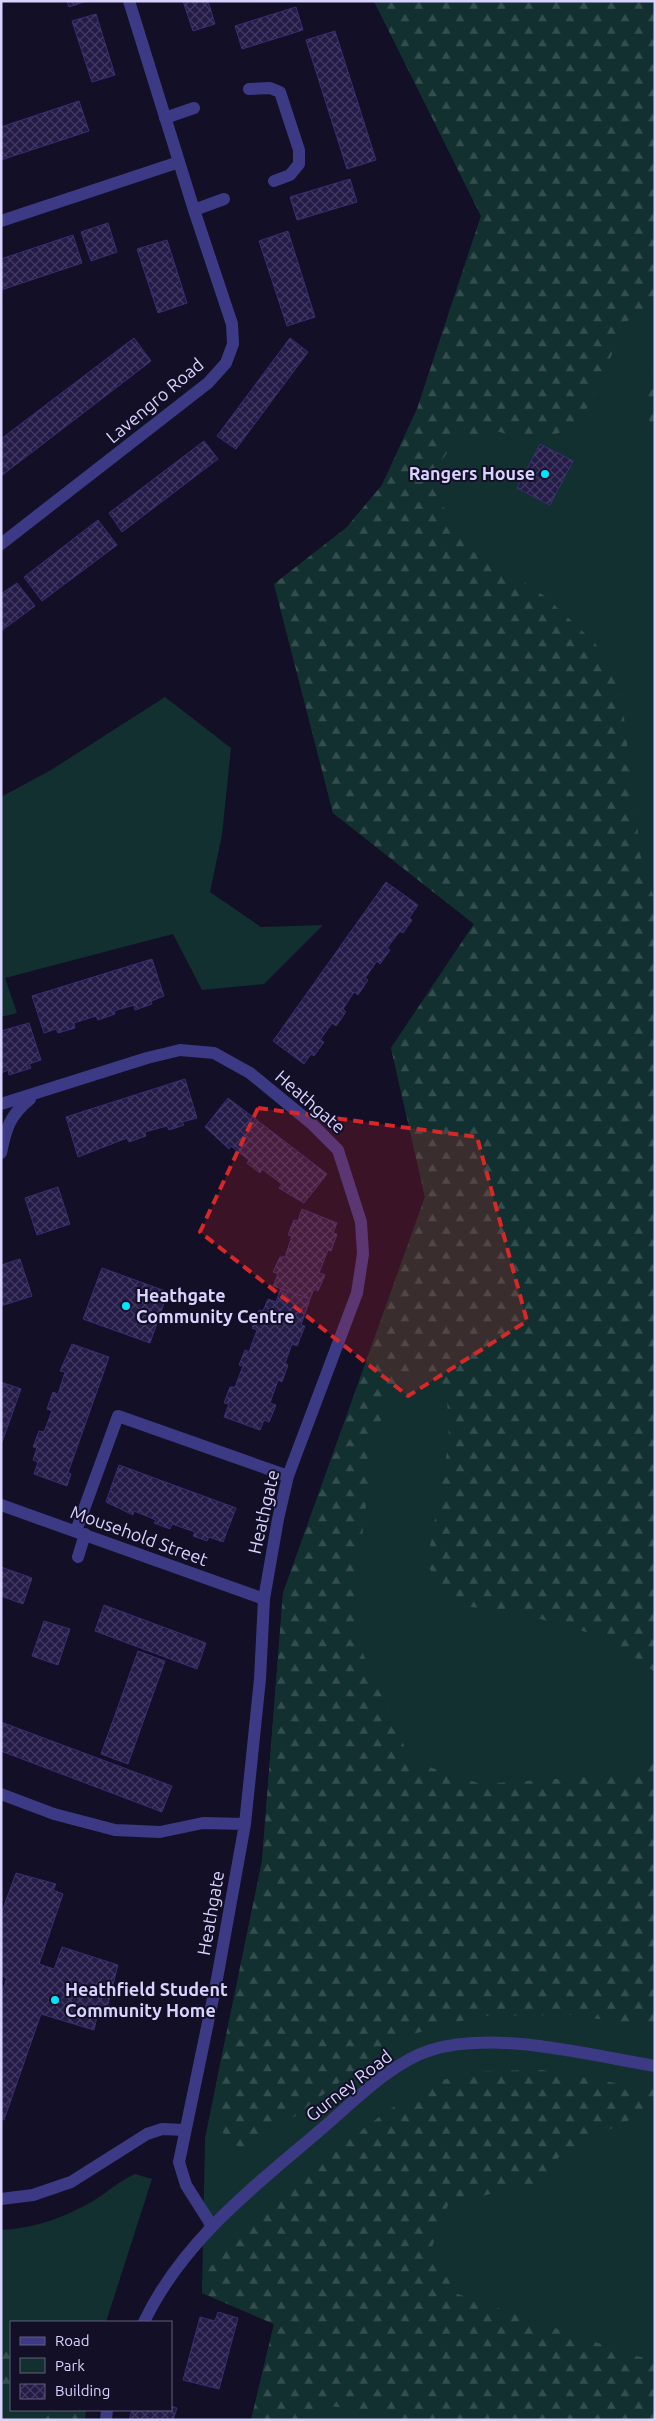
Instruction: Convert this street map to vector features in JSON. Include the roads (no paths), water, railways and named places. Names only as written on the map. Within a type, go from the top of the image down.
[{"type":"street","name":"Lavengro Road","points":[[1,544],[208,383],[226,363],[233,344],[232,324],[194,210],[129,1]]},
{"type":"street","points":[[249,89],[270,88],[280,92],[298,150],[299,164],[290,175],[274,180]]},
{"type":"street","points":[[165,118],[194,108]]},
{"type":"street","points":[[1,221],[179,162]]},
{"type":"street","points":[[194,210],[224,199]]},
{"type":"street","name":"Heathgate","points":[[1,1104],[147,1058],[180,1050],[214,1053],[250,1073],[311,1123],[338,1150],[361,1222],[363,1254],[357,1293],[288,1476],[278,1519],[264,1600],[260,1679],[245,1824],[217,1979],[179,2162],[181,2174],[193,2198],[212,2226]]},
{"type":"street","name":"Heathgate","points":[[1,1153],[5,1132],[15,1111],[34,1095]]},
{"type":"street","points":[[78,1557],[81,1532],[118,1416],[288,1476]]},
{"type":"street","name":"Mousehold Street","points":[[1,1505],[81,1532],[264,1600]]},
{"type":"street","points":[[1,1794],[54,1814],[115,1830],[160,1832],[203,1823],[245,1824]]},
{"type":"street","name":"Gurney Road","points":[[144,2321],[154,2300],[180,2263],[212,2226],[350,2104],[399,2066],[430,2050],[460,2045],[496,2043],[539,2047],[655,2066]]},
{"type":"street","points":[[1,2199],[33,2195],[71,2182],[147,2134],[162,2130],[185,2130]]},
{"type":"place","name":"Rangers House","points":[[545,474]]},
{"type":"place","name":"Heathgate Community Centre","points":[[126,1306]]},
{"type":"place","name":"Heathfield Student Community Home","points":[[55,2000]]}]
